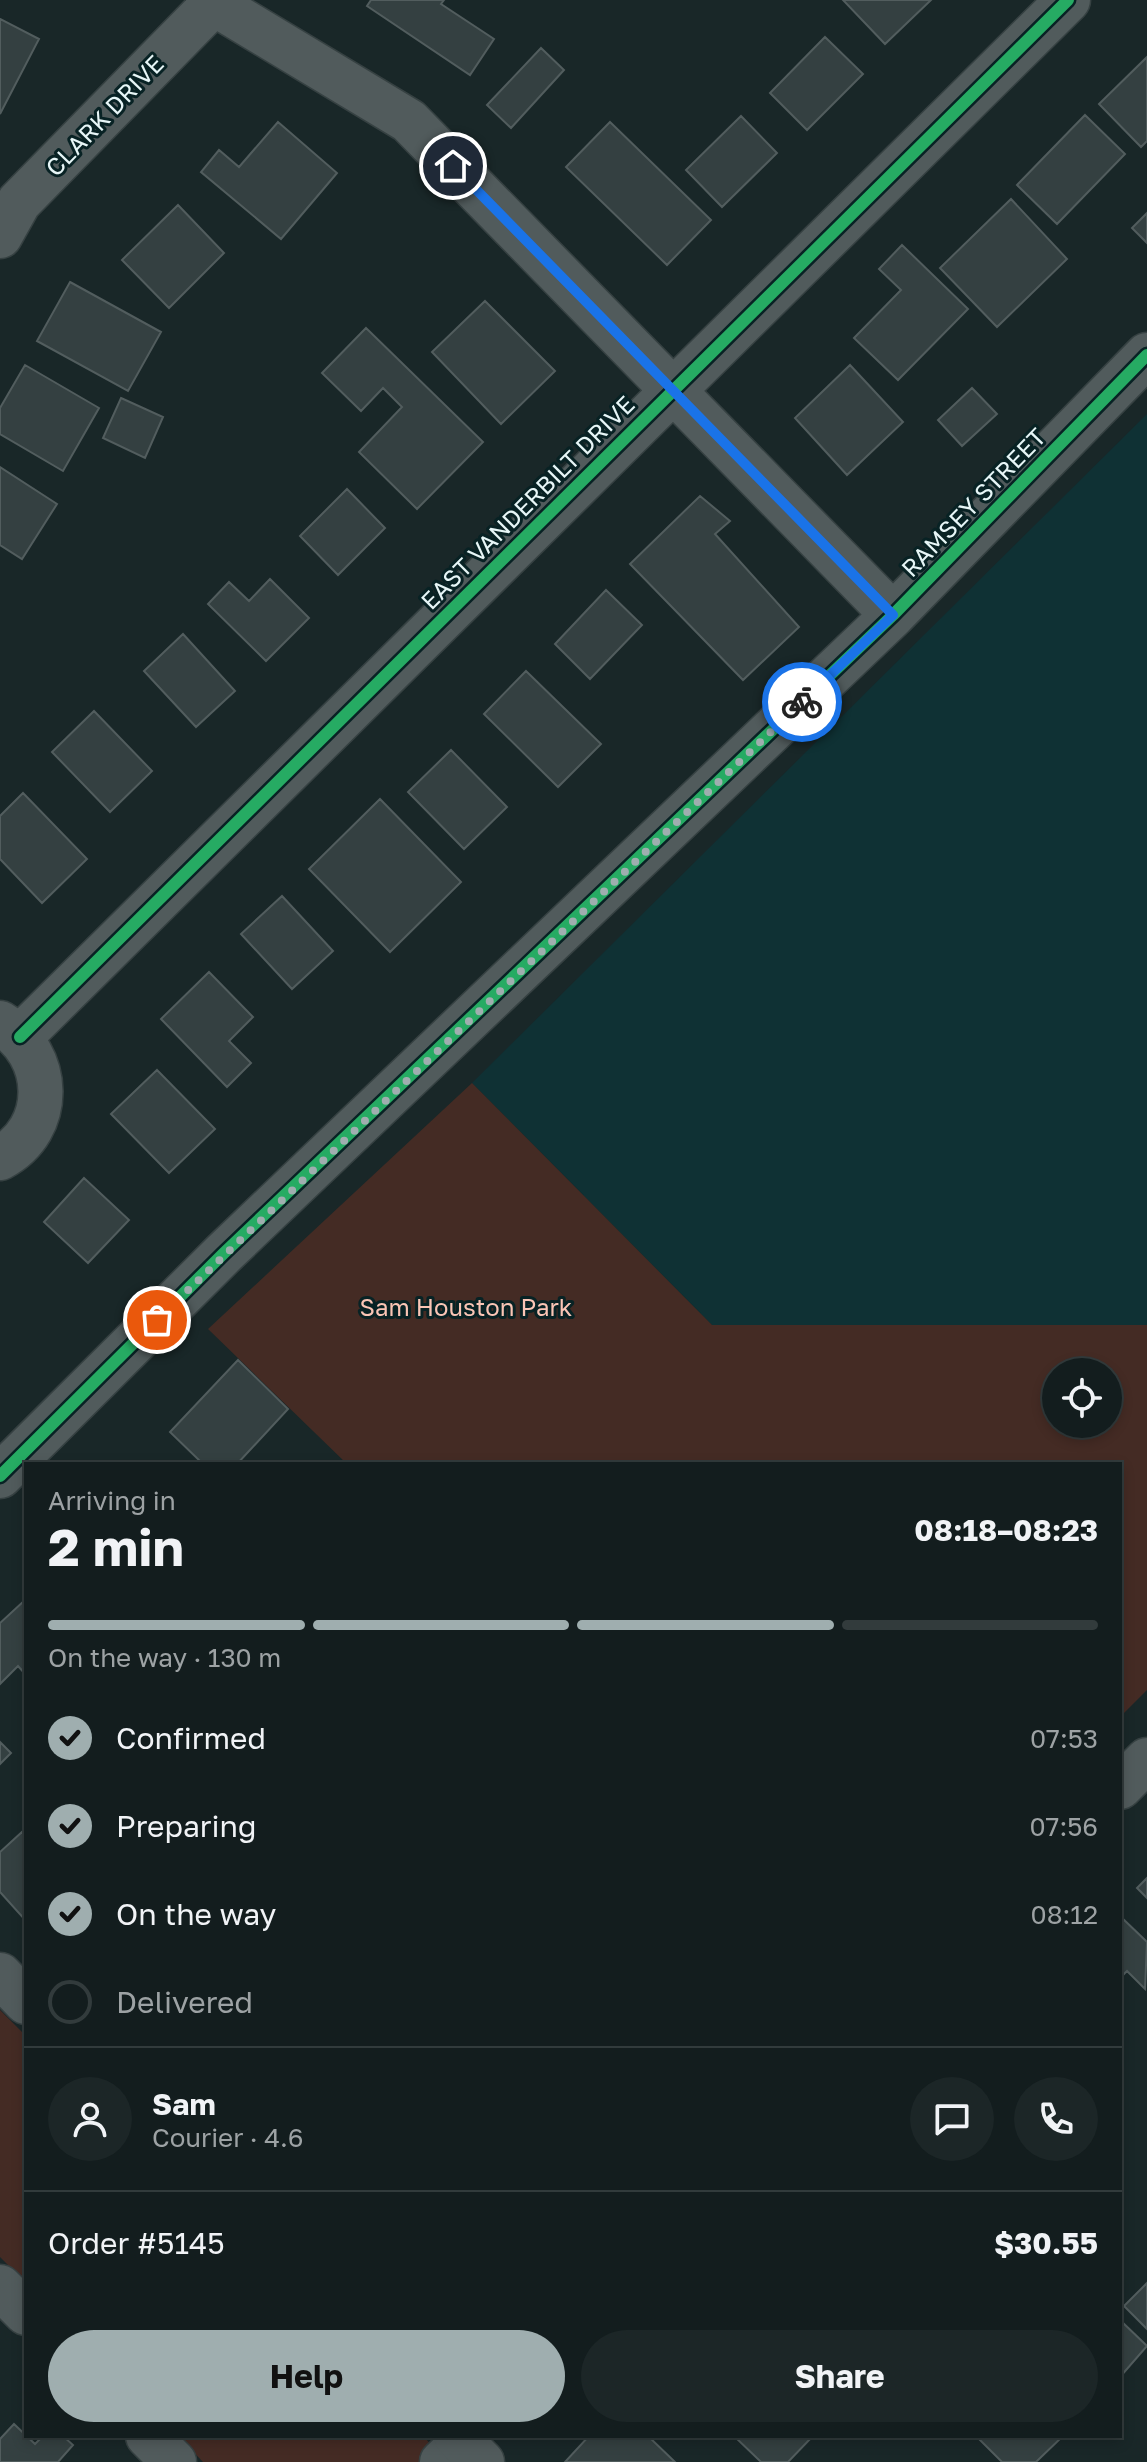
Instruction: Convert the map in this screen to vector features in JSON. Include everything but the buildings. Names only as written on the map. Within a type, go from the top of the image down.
[{"type":"street","name":"EAST VANDERBILT DRIVE","points":[[10,1030],[673,388],[1068,0]]},
{"type":"street","points":[[213,1],[409,121],[893,615]]},
{"type":"street","name":"CLARK DRIVE","points":[[0,236],[19,202],[213,1]]},
{"type":"street","name":"RAMSEY STREET","points":[[0,1476],[236,1242],[893,615],[1147,355]]},
{"type":"street","points":[[0,1158],[27,1137],[37,1118],[42,1097],[41,1075],[33,1054],[10,1030]]},
{"type":"street","points":[[1122,1785],[1147,1760]]},
{"type":"street","points":[[0,1975],[24,2000]]},
{"type":"street","points":[[0,2287],[24,2311]]},
{"type":"street","points":[[150,2438],[174,2462]]},
{"type":"shaded area","points":[[1147,414],[1147,1325],[712,1325],[472,1083]]},
{"type":"green space","name":"Sam Houston Park","points":[[472,1083],[712,1325],[1147,1325],[1147,1690],[1122,1715],[1122,1462],[345,1462],[208,1329]]},
{"type":"green space","points":[[0,2010],[24,2034],[24,2281],[0,2257]]},
{"type":"green space","points":[[180,2438],[425,2438],[448,2462],[203,2462]]},
{"type":"cycle path","points":[[20,1037],[1068,0]]},
{"type":"cycle path","points":[[0,1476],[224,1253],[893,615],[1147,355]]},
{"type":"way so far","points":[[157,1320],[802,702]]},
{"type":"route","points":[[453,166],[893,615],[802,702]]}]
